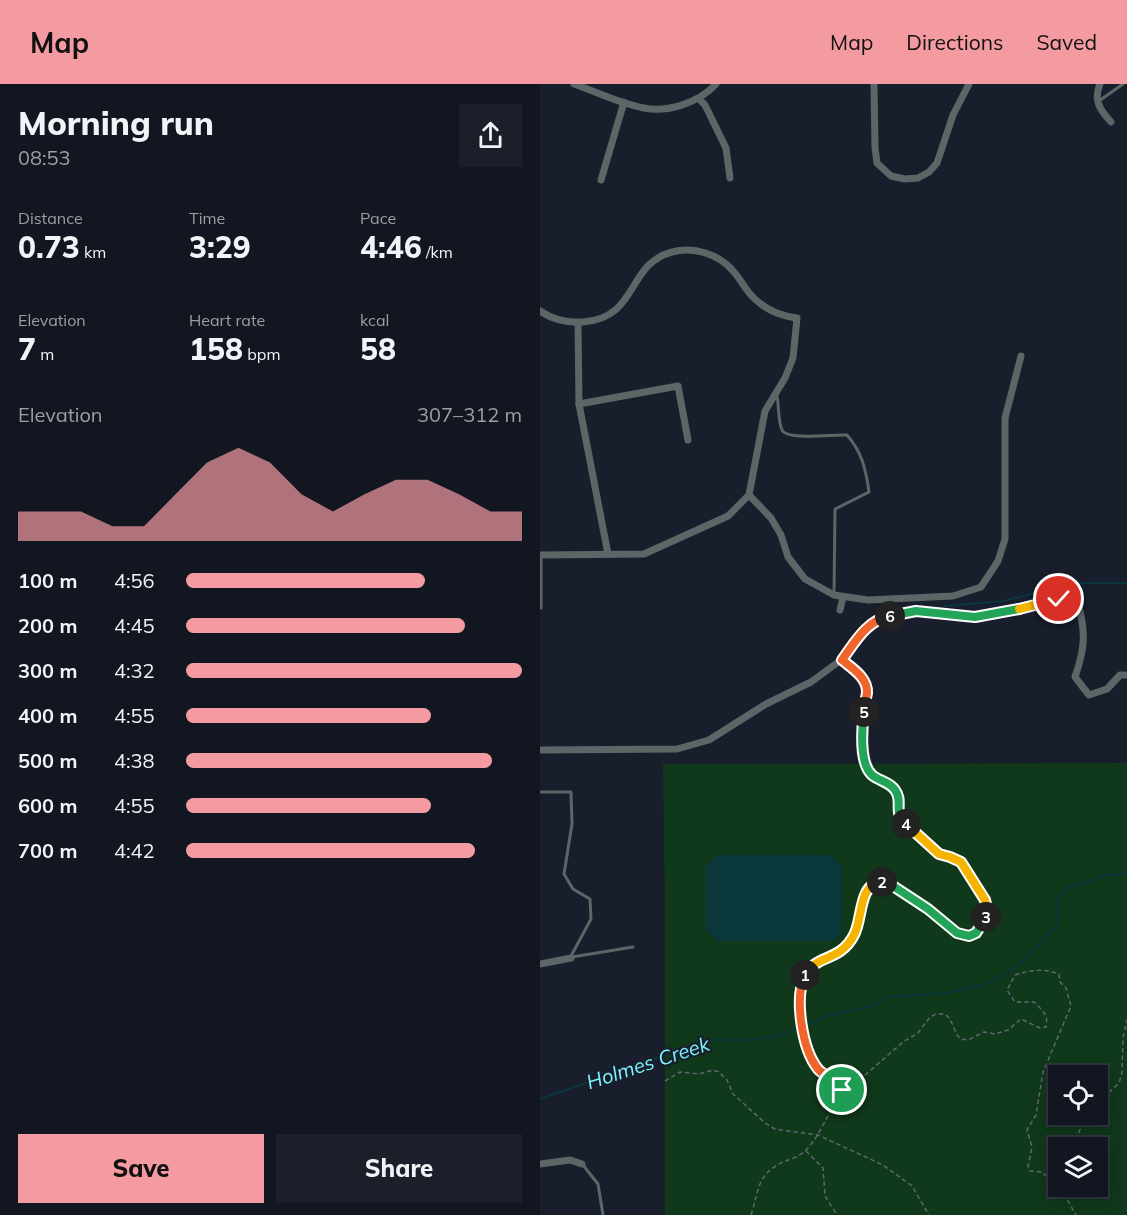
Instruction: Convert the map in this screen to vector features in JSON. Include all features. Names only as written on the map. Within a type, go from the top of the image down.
[{"type":"street","points":[[574,84],[646,109],[678,106],[699,99],[716,84]]},
{"type":"street","points":[[874,84],[875,148],[878,163],[891,176],[905,179],[918,178],[938,163],[953,115],[969,84]]},
{"type":"street","points":[[1100,84],[1097,92],[1100,110],[1111,122]]},
{"type":"street","points":[[699,99],[705,105],[726,148],[730,178]]},
{"type":"street","points":[[601,180],[624,102]]},
{"type":"street","points":[[540,311],[553,319],[578,322],[603,318],[619,309],[641,274],[656,259],[671,252],[694,250],[711,255],[726,264],[750,295],[763,306],[779,314],[797,318],[793,358],[785,378],[765,411],[749,495],[728,516],[687,537],[644,554],[540,555]]},
{"type":"street","points":[[578,322],[579,404],[608,554]]},
{"type":"street","points":[[749,495],[771,518],[781,535],[788,557],[805,579],[834,596],[868,600],[953,597],[981,587],[998,561],[1005,539],[1005,418],[1021,356]]},
{"type":"street","points":[[579,404],[678,386],[688,440]]},
{"type":"street","points":[[840,610],[843,597]]},
{"type":"street","points":[[540,750],[677,749],[709,740],[766,704],[811,682],[842,660],[866,628],[884,617],[916,611],[975,617],[1022,609],[1059,599],[1078,603],[1084,624],[1083,654],[1075,677],[1089,695],[1107,689],[1120,675],[1127,675]]},
{"type":"street","points":[[540,964],[571,958]]},
{"type":"street","points":[[540,1164],[570,1160],[582,1164]]},
{"type":"lane","points":[[1098,102],[1123,84]]},
{"type":"lane","points":[[777,390],[782,429],[786,434],[793,437],[847,435],[856,446],[866,469],[869,492],[835,509],[834,596]]},
{"type":"lane","points":[[540,555],[541,608]]},
{"type":"lane","points":[[841,1096],[842,1090],[839,1084],[819,1070],[803,1035],[800,990],[811,967],[840,953],[848,945],[857,928],[868,889],[877,882],[890,884],[963,935],[969,936],[980,930],[987,908],[985,900],[961,862],[939,854],[903,822],[898,813],[896,791],[872,774],[867,767],[862,727],[866,686],[862,677],[842,660]]},
{"type":"lane","points":[[540,792],[571,792],[572,824],[564,874],[573,890],[590,899],[591,919],[571,958]]},
{"type":"lane","points":[[571,958],[633,947]]},
{"type":"lane","points":[[582,1164],[598,1184],[603,1215]]},
{"type":"path","points":[[751,1215],[758,1185],[762,1178],[777,1165],[806,1151],[841,1096],[903,1042],[918,1033],[930,1017],[945,1014],[961,1040],[968,1041],[984,1032],[995,1034],[1008,1030],[1021,1019],[1040,1028],[1046,1027],[1048,1020],[1034,1002],[1014,1002],[1007,990],[1015,975],[1033,970],[1048,970],[1059,974],[1060,982],[1066,988],[1071,1006],[1062,1032],[1043,1072],[1036,1116],[1027,1130],[1032,1147],[1028,1167],[1030,1171],[1042,1172],[1048,1178]]},
{"type":"path","points":[[1108,1093],[1119,1083],[1122,1073],[1123,1038],[1127,1020]]},
{"type":"path","points":[[665,1080],[680,1072],[699,1074],[713,1070],[719,1072],[727,1080],[733,1094],[765,1124],[774,1129],[818,1135],[883,1165],[912,1186],[929,1215]]},
{"type":"path","points":[[806,1151],[824,1168],[825,1196],[837,1215]]},
{"type":"path","points":[[1065,1197],[1076,1215]]},
{"type":"green space","points":[[1127,763],[1127,1215],[665,1215],[663,764]]},
{"type":"shaded area","points":[[719,855],[830,855],[842,866],[841,934],[832,941],[718,941],[706,930],[706,866]]},
{"type":"waterway","points":[[945,606],[1003,601],[1075,583],[1127,583]]},
{"type":"waterway","name":"Holmes Creek","points":[[540,1099],[709,1040],[750,1040],[781,1035],[831,1015],[875,1005],[888,997],[946,993],[987,984],[1015,968],[1057,925],[1057,899],[1069,887],[1109,875],[1127,874]]},
{"type":"route","points":[[842,1090],[834,1079],[819,1070],[812,1058],[803,1035],[800,990],[806,972],[811,967],[840,953],[848,945],[857,928],[870,886],[877,882],[890,884],[963,935],[969,936],[980,930],[987,915],[985,900],[961,862],[939,854],[903,822],[898,813],[896,791],[872,774],[867,767],[862,743],[866,686],[862,677],[842,660],[866,628],[874,621],[884,617],[916,611],[975,617],[1022,609],[1059,599]]}]
